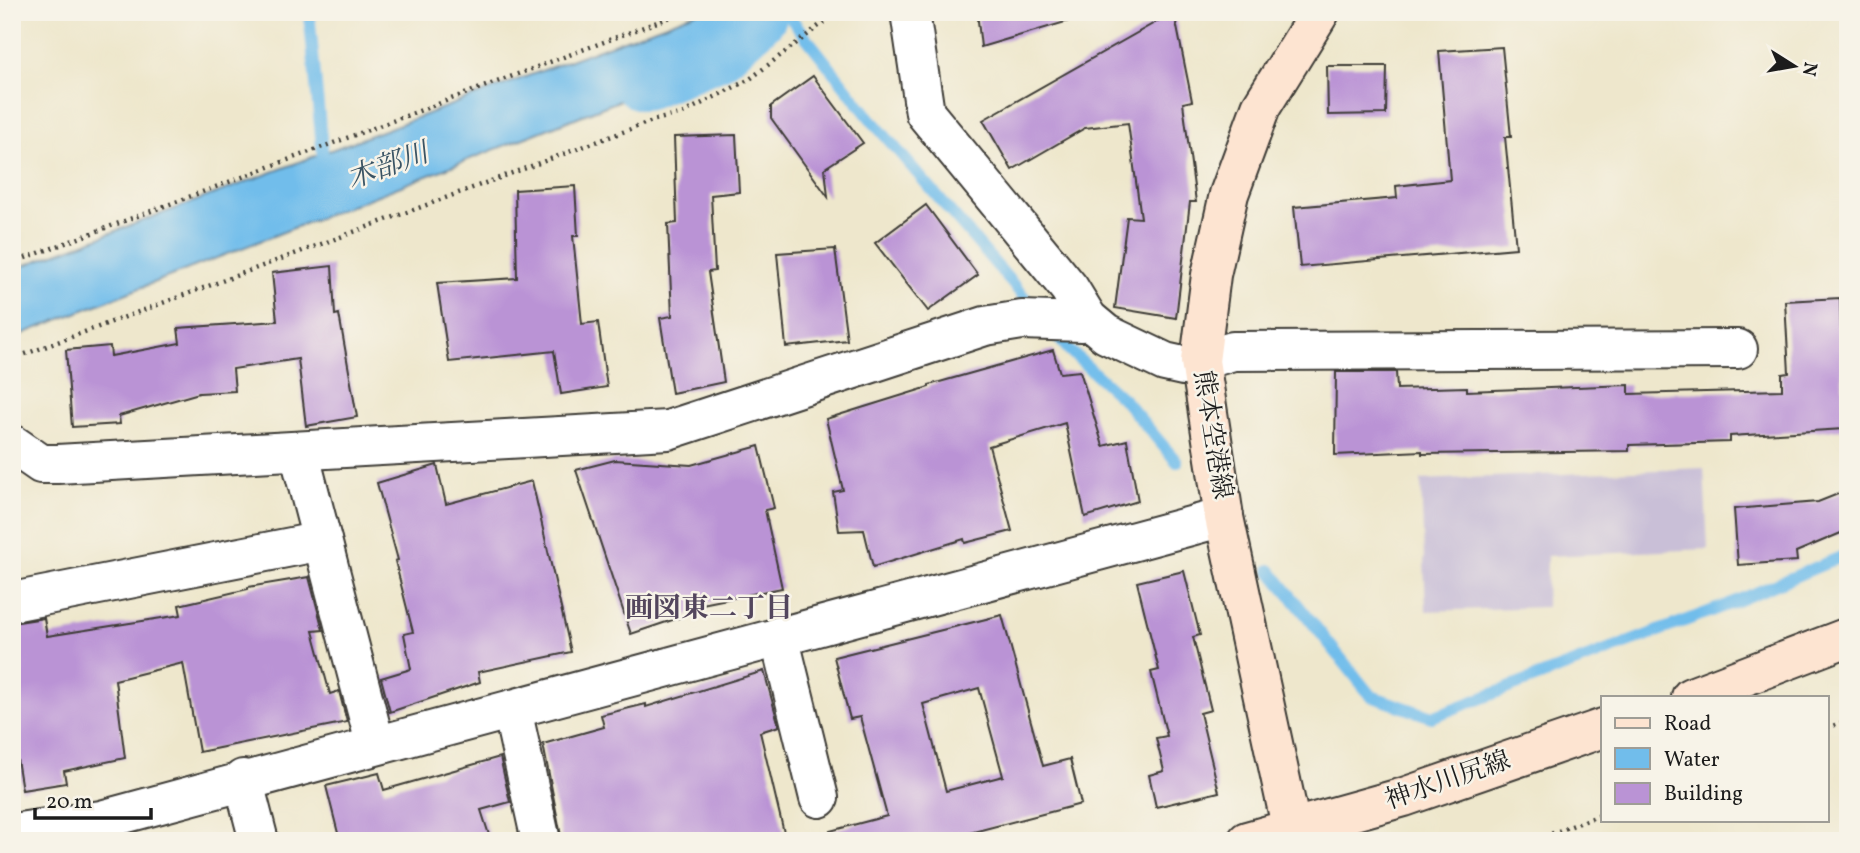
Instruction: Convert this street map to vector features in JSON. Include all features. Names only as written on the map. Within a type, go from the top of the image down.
[{"type":"main road","name":"熊本空港線","points":[[1292,831],[1224,517],[1200,361],[1211,275],[1229,194],[1261,107],[1320,12]]},
{"type":"main road","points":[[1694,696],[1848,637]]},
{"type":"main road","name":"神水川尻線","points":[[1292,831],[1405,797],[1601,729]]},
{"type":"main road","points":[[1247,841],[1292,831]]},
{"type":"street","points":[[910,12],[925,113],[1069,288],[1081,320]]},
{"type":"street","points":[[12,444],[41,464],[668,430],[985,327],[1022,320],[1081,320],[1165,362],[1183,366],[1233,351],[1738,349]]},
{"type":"street","points":[[299,452],[375,743]]},
{"type":"street","points":[[12,834],[101,820],[375,743],[512,709],[1224,517]]},
{"type":"street","points":[[12,602],[321,541]]},
{"type":"street","points":[[779,636],[819,798]]},
{"type":"street","points":[[512,709],[541,841]]},
{"type":"street","points":[[243,779],[259,841]]},
{"type":"path","points":[[12,263],[684,12]]},
{"type":"path","points":[[12,359],[655,120],[683,113],[750,79],[837,12]]},
{"type":"path","points":[[1828,728],[1848,720]]},
{"type":"path","points":[[1532,841],[1601,815]]},
{"type":"shaded area","points":[[1704,468],[1708,549],[1547,556],[1546,607],[1426,611],[1421,480]]},
{"type":"water","points":[[698,12],[712,12],[739,54],[12,338],[12,270]]},
{"type":"building","points":[[977,12],[1071,12],[1072,20],[981,47]]},
{"type":"building","points":[[1174,12],[1192,101],[1183,103],[1196,202],[1190,202],[1176,318],[1115,308],[1127,217],[1141,218],[1128,123],[1085,128],[1012,170],[983,120]]},
{"type":"building","points":[[1502,47],[1511,137],[1505,137],[1516,248],[1300,267],[1294,207],[1397,198],[1396,186],[1450,180],[1439,51]]},
{"type":"building","points":[[1327,66],[1387,66],[1386,114],[1328,115]]},
{"type":"building","points":[[813,76],[863,143],[825,168],[828,197],[771,118],[771,106]]},
{"type":"building","points":[[736,135],[739,192],[711,195],[715,271],[708,272],[724,382],[672,393],[660,318],[672,316],[668,224],[677,223],[674,137]]},
{"type":"building","points":[[575,186],[578,236],[573,236],[582,324],[598,322],[607,387],[561,394],[554,351],[449,362],[437,283],[517,278],[515,190]]},
{"type":"building","points":[[926,205],[978,275],[928,311],[875,243]]},
{"type":"building","points":[[835,249],[847,340],[786,347],[777,253]]},
{"type":"building","points":[[332,266],[335,315],[339,314],[357,417],[306,426],[298,359],[233,369],[235,391],[199,393],[119,416],[120,424],[72,427],[66,350],[110,346],[111,356],[180,343],[178,328],[277,321],[272,273]]},
{"type":"building","points":[[1840,298],[1844,429],[1730,436],[1730,442],[1629,445],[1629,451],[1422,454],[1422,451],[1335,455],[1336,372],[1396,372],[1397,389],[1467,387],[1467,391],[1629,385],[1629,394],[1782,390],[1782,374],[1789,373],[1785,301]]},
{"type":"building","points":[[1053,350],[1060,373],[1080,371],[1103,446],[1127,440],[1138,501],[1085,517],[1065,423],[989,446],[1012,531],[965,543],[964,539],[873,567],[864,530],[839,531],[833,492],[843,490],[826,419],[929,385]]},
{"type":"building","points":[[759,446],[774,508],[765,510],[782,588],[697,605],[699,611],[631,634],[576,470],[615,460],[691,465]]},
{"type":"building","points":[[437,465],[446,504],[532,481],[571,652],[478,672],[480,682],[390,712],[381,678],[411,669],[404,634],[413,632],[395,561],[398,560],[377,483]]},
{"type":"building","points":[[1848,490],[1848,530],[1796,552],[1797,561],[1738,565],[1734,509],[1818,502]]},
{"type":"building","points":[[1184,571],[1200,635],[1193,637],[1211,710],[1200,713],[1219,792],[1156,807],[1149,775],[1164,771],[1156,738],[1167,736],[1151,672],[1159,670],[1137,582]]},
{"type":"building","points":[[309,577],[323,630],[313,631],[330,694],[339,691],[347,722],[199,752],[183,663],[115,680],[125,758],[64,771],[66,783],[22,790],[12,728],[12,623],[44,618],[47,636],[181,615],[179,605],[248,587]]},
{"type":"building","points":[[1002,615],[1043,766],[1070,759],[1081,804],[958,836],[959,841],[831,841],[830,831],[887,816],[860,717],[850,719],[834,657]],"holes":[[[979,688],[1003,776],[946,791],[923,704]]]},
{"type":"building","points":[[764,671],[779,726],[760,732],[786,841],[562,841],[543,744],[604,727],[601,715],[646,704],[646,707]]},
{"type":"building","points":[[500,757],[510,802],[481,810],[491,841],[340,841],[326,786],[379,773],[384,790]]},
{"type":"waterway","points":[[309,12],[324,168]]},
{"type":"waterway","name":"木部川","points":[[643,76],[715,47],[754,12]]},
{"type":"waterway","points":[[786,12],[874,123],[1036,311]]},
{"type":"waterway","points":[[1050,328],[1069,350],[1125,401],[1177,462]]},
{"type":"waterway","points":[[1270,570],[1371,696],[1432,717],[1727,605],[1848,554]]},
{"type":"district","name":"画図東二丁目","points":[[709,609]]}]
